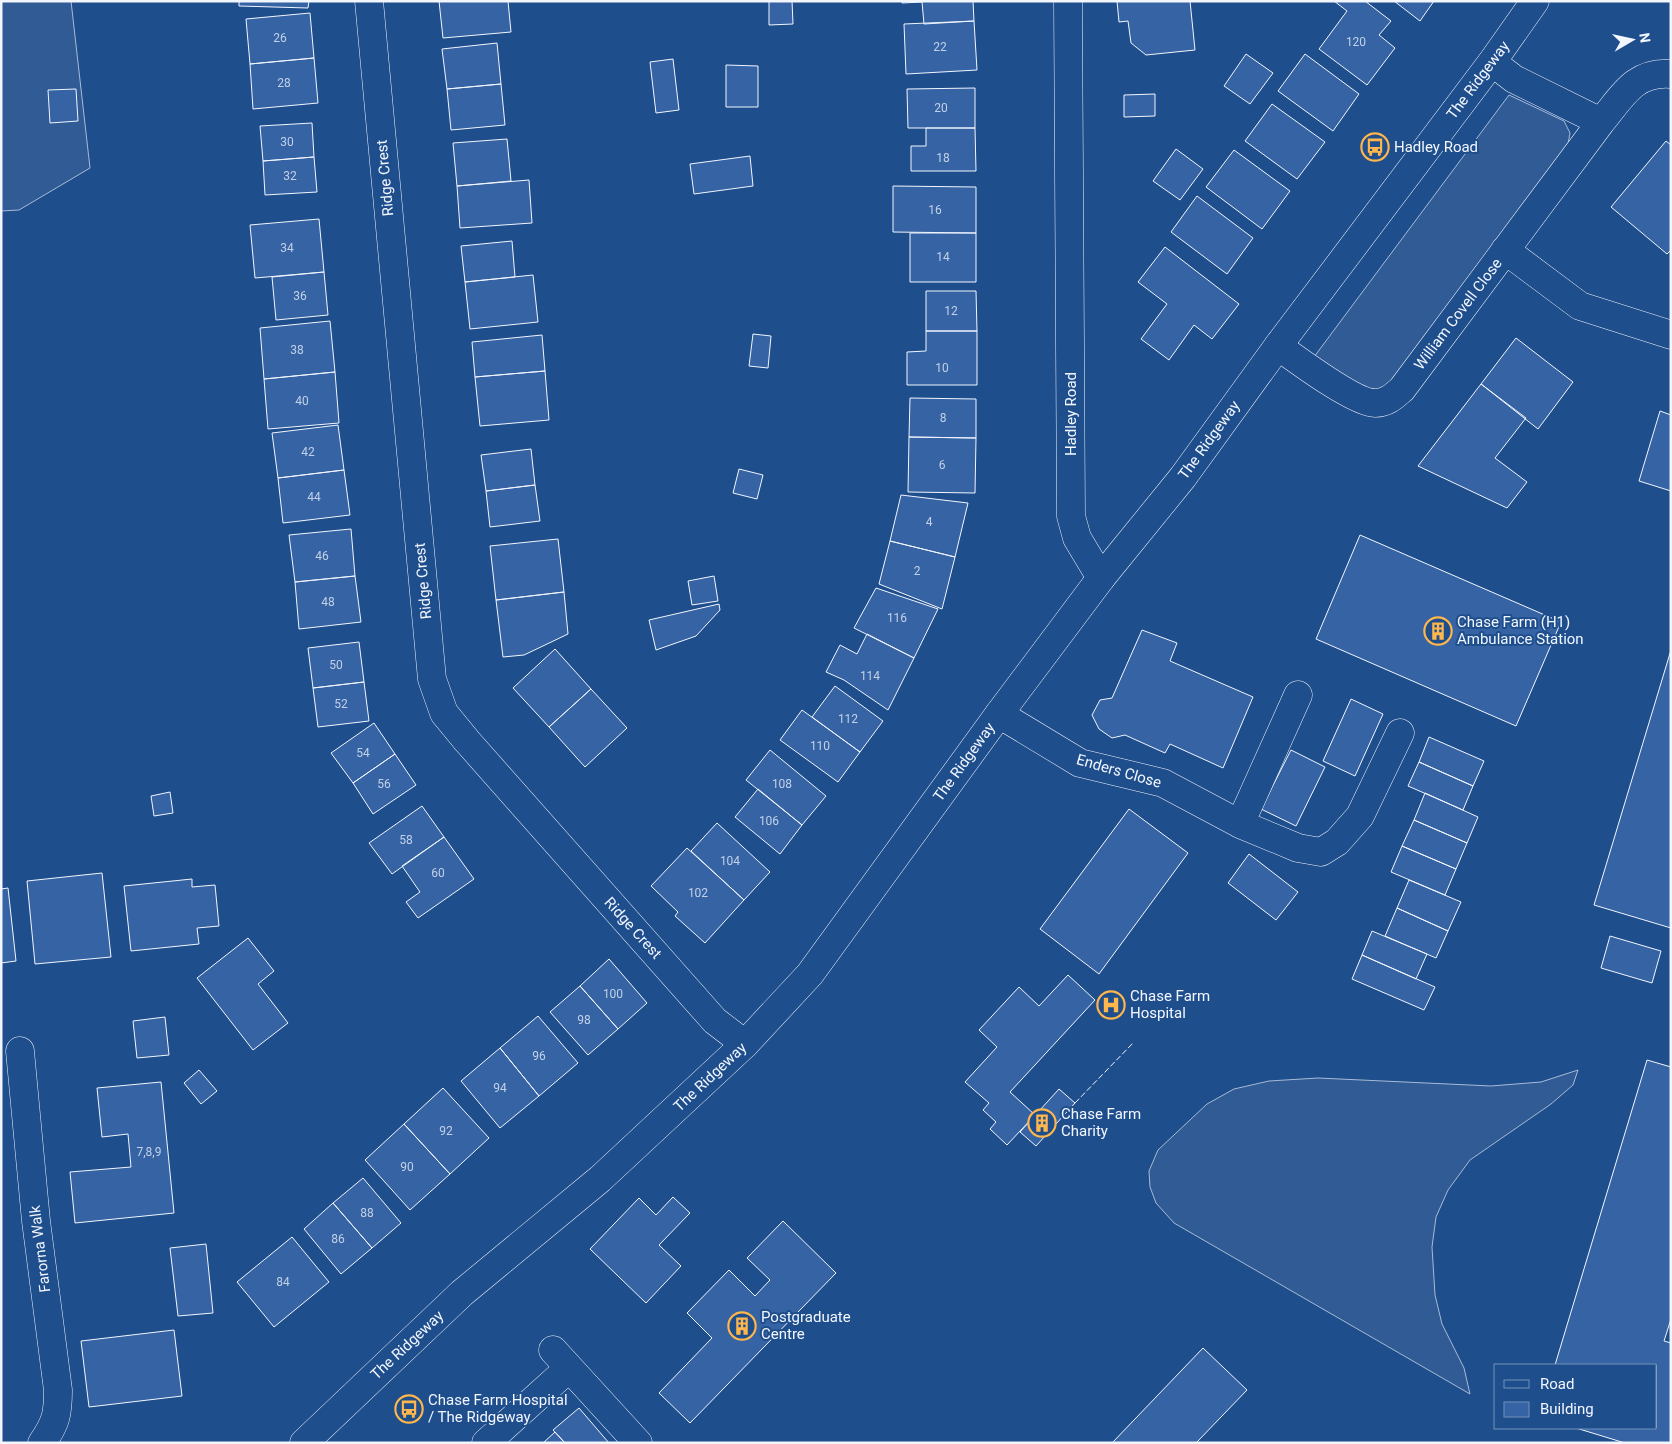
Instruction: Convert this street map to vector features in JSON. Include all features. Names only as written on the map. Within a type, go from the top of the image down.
[{"type":"street","name":"Ridge Crest","points":[[369,1],[432,679],[444,713],[708,1013],[746,1044]]},
{"type":"street","name":"Hadley Road","points":[[1068,1],[1071,516],[1077,538],[1101,578]]},
{"type":"street","name":"The Ridgeway","points":[[304,1443],[462,1292],[600,1179],[746,1044],[810,974],[999,714],[1101,578],[1183,477],[1278,346],[1492,62],[1535,1]]},
{"type":"street","points":[[1492,62],[1514,79],[1601,122]]},
{"type":"street","name":"William Covell Close","points":[[1278,346],[1336,386],[1374,403],[1388,401],[1402,389],[1601,122],[1636,80],[1660,73],[1671,74]]},
{"type":"street","points":[[1505,250],[1580,306],[1671,335]]},
{"type":"street","points":[[1240,824],[1298,695]]},
{"type":"street","name":"Enders Close","points":[[999,714],[1080,763],[1163,783],[1240,824],[1298,848],[1321,852],[1337,842],[1360,816],[1400,733]]},
{"type":"street","name":"Farorna Walk","points":[[20,1050],[36,1221],[58,1390],[58,1411],[54,1425],[42,1443]]},
{"type":"street","points":[[486,1443],[561,1359],[638,1443]]},
{"type":"shaded area","points":[[1,1],[71,1],[90,168],[19,210],[1,211]]},
{"type":"shaded area","points":[[1509,95],[1564,121],[1570,133],[1568,144],[1391,382],[1381,390],[1368,390],[1314,357]]},
{"type":"shaded area","points":[[1578,1070],[1573,1085],[1551,1104],[1470,1160],[1448,1190],[1436,1217],[1432,1247],[1435,1295],[1442,1324],[1464,1368],[1470,1394],[1174,1223],[1156,1203],[1150,1187],[1149,1171],[1158,1150],[1207,1104],[1234,1089],[1269,1081],[1318,1078],[1491,1086],[1541,1082]]},
{"type":"building","points":[[239,1],[309,1],[308,8],[239,6]]},
{"type":"building","points":[[439,1],[508,1],[511,32],[443,38]]},
{"type":"building","points":[[769,1],[792,1],[793,24],[769,25]]},
{"type":"building","points":[[902,1],[973,1],[974,21],[924,24],[922,2],[902,3]]},
{"type":"building","points":[[1117,1],[1190,1],[1195,50],[1146,55],[1131,43],[1128,21],[1119,22]]},
{"type":"building","points":[[1334,1],[1365,1],[1391,21],[1379,35],[1395,48],[1367,85],[1319,49],[1347,11]]},
{"type":"building","points":[[1394,1],[1434,1],[1420,21]]},
{"type":"building","points":[[310,13],[314,58],[250,64],[246,19]]},
{"type":"building","points":[[974,21],[977,70],[906,74],[904,24]]},
{"type":"building","points":[[497,43],[501,84],[447,89],[442,49]]},
{"type":"building","points":[[1246,54],[1273,73],[1250,104],[1224,86]]},
{"type":"building","points":[[1305,54],[1359,94],[1333,131],[1278,91]]},
{"type":"building","points":[[314,58],[318,103],[253,109],[250,64]]},
{"type":"building","points":[[673,59],[679,110],[656,113],[650,62]]},
{"type":"building","points":[[726,65],[758,66],[758,107],[726,107]]},
{"type":"building","points":[[501,84],[505,125],[451,130],[447,89]]},
{"type":"building","points":[[975,88],[975,128],[908,128],[907,89]]},
{"type":"building","points":[[76,89],[78,121],[50,123],[48,90]]},
{"type":"building","points":[[1155,94],[1155,116],[1124,117],[1124,95]]},
{"type":"building","points":[[1272,104],[1325,142],[1297,179],[1245,141]]},
{"type":"building","points":[[312,123],[314,157],[263,161],[260,126]]},
{"type":"building","points":[[926,128],[975,128],[976,171],[911,171],[911,146],[926,146]]},
{"type":"building","points":[[507,139],[511,181],[457,186],[453,143]]},
{"type":"building","points":[[1666,141],[1671,145],[1671,250],[1667,254],[1611,207]]},
{"type":"building","points":[[1176,149],[1203,169],[1180,200],[1153,181]]},
{"type":"building","points":[[1234,150],[1290,191],[1262,229],[1206,187]]},
{"type":"building","points":[[750,156],[753,186],[694,194],[690,164]]},
{"type":"building","points":[[314,157],[317,192],[265,195],[263,161]]},
{"type":"building","points":[[529,180],[532,223],[460,228],[457,186]]},
{"type":"building","points":[[893,186],[976,187],[976,233],[893,232]]},
{"type":"building","points":[[1197,196],[1253,238],[1227,274],[1171,232]]},
{"type":"building","points":[[319,219],[324,272],[255,278],[250,225]]},
{"type":"building","points":[[910,233],[976,233],[976,282],[910,282]]},
{"type":"building","points":[[512,241],[515,277],[465,282],[461,246]]},
{"type":"building","points":[[1165,247],[1239,304],[1212,339],[1194,325],[1169,360],[1141,339],[1167,304],[1138,282]]},
{"type":"building","points":[[324,272],[328,315],[276,320],[272,277]]},
{"type":"building","points":[[533,275],[538,322],[470,329],[465,282]]},
{"type":"building","points":[[926,291],[976,291],[977,331],[926,331]]},
{"type":"building","points":[[330,321],[335,372],[264,379],[260,328]]},
{"type":"building","points":[[926,331],[977,331],[977,385],[907,385],[907,352],[926,351]]},
{"type":"building","points":[[753,334],[771,336],[768,368],[749,366]]},
{"type":"building","points":[[542,335],[545,371],[475,377],[472,342]]},
{"type":"building","points":[[1516,338],[1573,382],[1538,429],[1481,384]]},
{"type":"building","points":[[545,371],[549,420],[480,426],[475,377]]},
{"type":"building","points":[[335,372],[339,423],[268,429],[264,379]]},
{"type":"building","points":[[1481,384],[1526,418],[1495,458],[1527,482],[1507,508],[1418,466]]},
{"type":"building","points":[[910,398],[976,399],[976,438],[909,437]]},
{"type":"building","points":[[1660,411],[1671,415],[1671,491],[1639,481]]},
{"type":"building","points":[[338,425],[344,470],[278,478],[272,433]]},
{"type":"building","points":[[909,437],[976,438],[975,493],[908,492]]},
{"type":"building","points":[[531,449],[535,485],[486,491],[481,455]]},
{"type":"building","points":[[739,469],[763,475],[757,499],[733,493]]},
{"type":"building","points":[[344,470],[350,515],[283,523],[278,478]]},
{"type":"building","points":[[535,485],[540,521],[490,527],[486,491]]},
{"type":"building","points":[[901,495],[968,503],[955,557],[890,541]]},
{"type":"building","points":[[351,529],[355,576],[295,582],[289,535]]},
{"type":"building","name":"Chase Farm (H1) Ambulance Station","points":[[1360,535],[1561,622],[1516,726],[1316,639]]},
{"type":"building","points":[[558,539],[564,592],[496,600],[490,546]]},
{"type":"building","points":[[890,541],[955,557],[942,609],[879,584]]},
{"type":"building","points":[[355,576],[361,622],[299,629],[295,582]]},
{"type":"building","points":[[714,576],[718,601],[692,605],[688,581]]},
{"type":"building","points":[[876,588],[938,609],[914,658],[854,628]]},
{"type":"building","points":[[564,592],[568,634],[524,655],[503,657],[496,600]]},
{"type":"building","points":[[719,604],[720,610],[696,636],[656,650],[649,620]]},
{"type":"building","points":[[1142,630],[1177,643],[1170,661],[1253,697],[1223,768],[1170,744],[1165,753],[1125,735],[1112,738],[1099,729],[1092,715],[1100,700],[1112,698]]},
{"type":"building","points":[[867,634],[914,658],[888,710],[844,680],[826,672],[840,645],[857,654]]},
{"type":"building","points":[[359,642],[364,682],[313,688],[308,648]]},
{"type":"building","points":[[555,649],[591,689],[549,727],[513,688]]},
{"type":"building","points":[[1671,650],[1671,928],[1594,905]]},
{"type":"building","points":[[364,682],[369,721],[318,727],[313,688]]},
{"type":"building","points":[[835,686],[883,721],[860,752],[812,717]]},
{"type":"building","points":[[591,689],[627,728],[585,767],[549,727]]},
{"type":"building","points":[[1351,699],[1383,714],[1355,776],[1323,761]]},
{"type":"building","points":[[802,710],[860,752],[838,782],[780,740]]},
{"type":"building","points":[[374,723],[395,754],[353,783],[331,753]]},
{"type":"building","points":[[1429,737],[1484,761],[1473,786],[1419,762]]},
{"type":"building","points":[[770,750],[826,796],[802,825],[746,780]]},
{"type":"building","points":[[1291,750],[1325,767],[1296,826],[1261,809]]},
{"type":"building","points":[[395,754],[416,785],[373,814],[353,783]]},
{"type":"building","points":[[1419,762],[1473,786],[1463,810],[1408,786]]},
{"type":"building","points":[[758,789],[802,825],[780,854],[735,817]]},
{"type":"building","points":[[170,792],[173,813],[154,816],[151,796]]},
{"type":"building","points":[[1425,793],[1478,817],[1467,843],[1414,820]]},
{"type":"building","points":[[422,806],[444,837],[392,874],[369,843]]},
{"type":"building","points":[[1129,809],[1188,853],[1099,974],[1040,929]]},
{"type":"building","points":[[1414,820],[1467,843],[1456,869],[1402,846]]},
{"type":"building","points":[[717,823],[770,872],[744,900],[691,851]]},
{"type":"building","points":[[444,837],[474,879],[418,918],[406,902],[420,892],[402,866]]},
{"type":"building","points":[[1402,846],[1456,869],[1445,895],[1391,872]]},
{"type":"building","points":[[687,848],[744,900],[705,943],[675,916],[678,912],[651,886]]},
{"type":"building","points":[[1249,854],[1298,892],[1276,920],[1228,883]]},
{"type":"building","points":[[102,873],[111,957],[35,964],[27,881]]},
{"type":"building","points":[[192,879],[192,887],[215,885],[219,926],[197,928],[199,944],[131,951],[124,886]]},
{"type":"building","points":[[1409,880],[1461,902],[1448,931],[1397,908]]},
{"type":"building","points":[[8,888],[16,961],[1,963],[1,889]]},
{"type":"building","points":[[1397,908],[1448,931],[1436,958],[1385,936]]},
{"type":"building","points":[[1372,931],[1427,954],[1416,979],[1362,955]]},
{"type":"building","points":[[1610,936],[1661,951],[1652,983],[1601,968]]},
{"type":"building","points":[[248,938],[274,971],[258,984],[288,1023],[253,1050],[197,978]]},
{"type":"building","points":[[1362,955],[1435,987],[1424,1010],[1352,979]]},
{"type":"building","points":[[609,959],[647,1003],[618,1029],[580,986]]},
{"type":"building","points":[[1068,975],[1095,1000],[1010,1092],[1035,1115],[1007,1145],[990,1129],[996,1122],[983,1110],[989,1103],[965,1082],[997,1047],[979,1030],[1019,987],[1039,1006]]},
{"type":"building","points":[[580,986],[618,1029],[588,1055],[550,1012]]},
{"type":"building","points":[[538,1016],[578,1063],[539,1096],[500,1048]]},
{"type":"building","points":[[165,1017],[169,1055],[137,1058],[133,1021]]},
{"type":"building","points":[[500,1048],[539,1096],[500,1128],[461,1081]]},
{"type":"building","points":[[1647,1060],[1671,1067],[1671,1319],[1664,1341],[1671,1343],[1671,1443],[1625,1443],[1579,1429],[1657,1429],[1657,1364],[1555,1364]]},
{"type":"building","points":[[199,1070],[217,1091],[201,1104],[184,1083]]},
{"type":"building","points":[[161,1082],[174,1213],[75,1223],[70,1172],[131,1167],[128,1134],[102,1137],[97,1088]]},
{"type":"building","points":[[443,1088],[489,1138],[450,1174],[404,1124]]},
{"type":"building","name":"Chase Farm Charity","points":[[1059,1089],[1075,1103],[1036,1146],[1020,1132]]},
{"type":"building","points":[[404,1124],[450,1174],[410,1210],[365,1160]]},
{"type":"building","points":[[363,1178],[401,1223],[372,1248],[333,1203]]},
{"type":"building","points":[[673,1197],[690,1213],[659,1245],[681,1266],[646,1303],[590,1249],[639,1198],[656,1215]]},
{"type":"building","points":[[333,1203],[372,1248],[341,1274],[304,1229]]},
{"type":"building","name":"Postgraduate Centre","points":[[783,1221],[836,1273],[690,1423],[659,1393],[712,1338],[687,1313],[729,1270],[755,1296],[770,1280],[747,1258]]},
{"type":"building","points":[[292,1237],[329,1282],[274,1327],[237,1282]]},
{"type":"building","points":[[206,1244],[213,1313],[178,1316],[170,1248]]},
{"type":"building","points":[[174,1330],[182,1396],[89,1407],[81,1341]]},
{"type":"building","points":[[1203,1348],[1247,1390],[1196,1443],[1112,1443]]},
{"type":"building","points":[[579,1408],[609,1443],[565,1443],[553,1430]]},
{"type":"building","points":[[555,1432],[565,1443],[543,1443]]},
{"type":"fence","points":[[1075,1103],[1134,1042]]},
{"type":"place","name":"Hadley Road","points":[[1375,147]]},
{"type":"place","name":"Chase Farm (H1) Ambulance Station","points":[[1438,631]]},
{"type":"place","name":"Chase Farm Hospital","points":[[1111,1005]]},
{"type":"place","name":"Chase Farm Charity","points":[[1042,1123]]},
{"type":"place","name":"Postgraduate Centre","points":[[742,1326]]},
{"type":"place","name":"Chase Farm Hospital / The Ridgeway","points":[[409,1409]]}]
